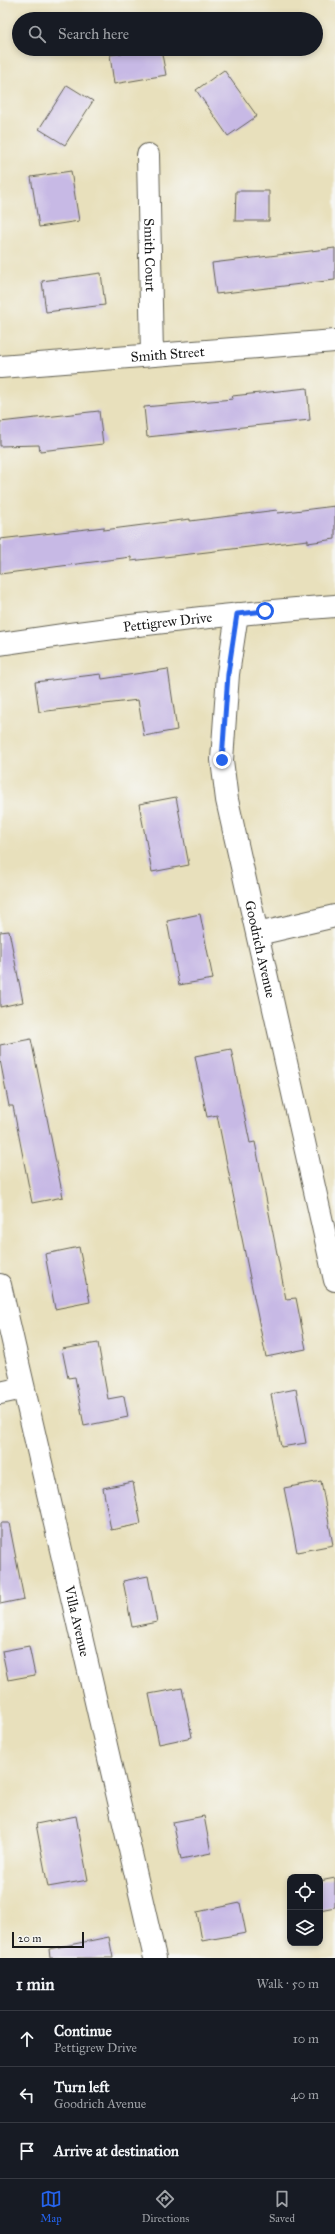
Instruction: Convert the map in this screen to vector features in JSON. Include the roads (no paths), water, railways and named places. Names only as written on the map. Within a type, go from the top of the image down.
[{"type":"street","name":"Smith Court","points":[[148,155],[152,355]]},
{"type":"street","name":"Smith Street","points":[[0,367],[335,341]]},
{"type":"street","name":"Pettigrew Drive","points":[[0,644],[92,630],[237,614],[335,606]]},
{"type":"street","name":"Goodrich Avenue","points":[[237,614],[228,674],[222,760],[227,800],[335,1280]]},
{"type":"street","points":[[258,934],[335,916]]},
{"type":"street","name":"Villa Avenue","points":[[0,1285],[155,1958]]},
{"type":"street","points":[[0,1394],[23,1388]]}]
